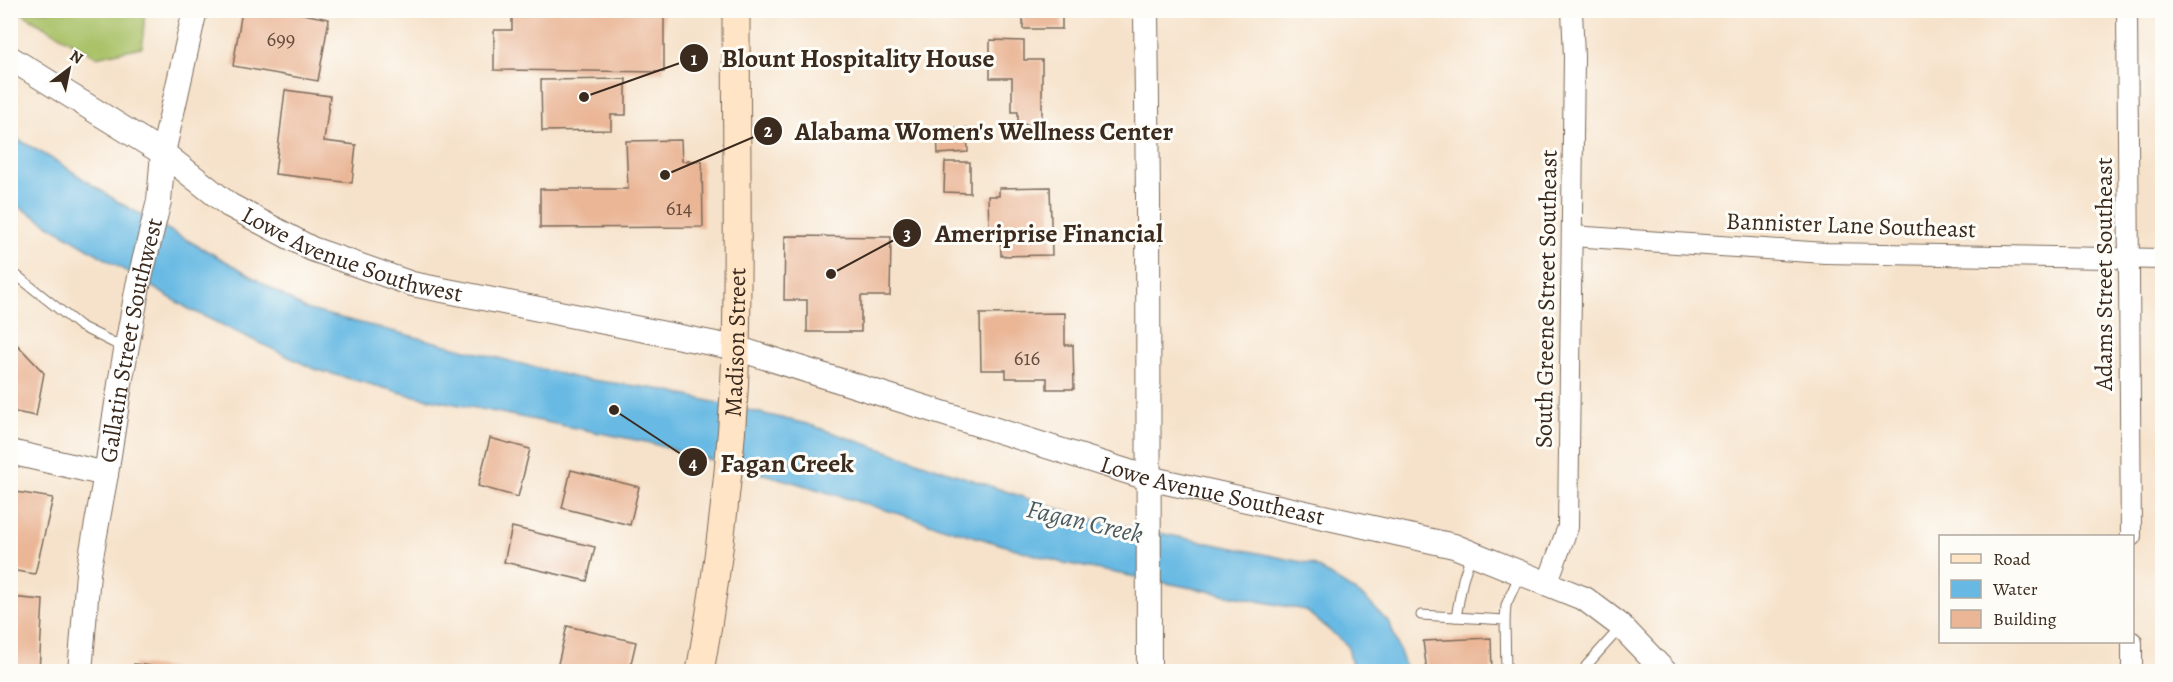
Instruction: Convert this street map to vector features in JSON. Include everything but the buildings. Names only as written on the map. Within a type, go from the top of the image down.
[{"type":"main road","name":"Madison Street","points":[[700,672],[727,484],[736,348],[736,10]]},
{"type":"street","name":"Gallatin Street Southwest","points":[[80,672],[88,573],[126,349],[138,286],[159,201],[163,153],[195,10]]},
{"type":"street","points":[[1146,10],[1149,672]]},
{"type":"street","name":"South Greene Street Southeast","points":[[1546,584],[1568,527],[1574,57],[1572,10]]},
{"type":"street","name":"Adams Street Southeast","points":[[2127,10],[2131,535]]},
{"type":"street","name":"Lowe Avenue Southwest","points":[[10,58],[163,153],[229,205],[301,243],[412,284],[736,348]]},
{"type":"street","name":"Bannister Lane Southeast","points":[[1572,236],[1825,253],[2163,260]]},
{"type":"street","name":"Lowe Avenue Southeast","points":[[736,348],[1148,478],[1454,546],[1585,599],[1621,626],[1665,672]]},
{"type":"street","points":[[10,452],[106,474]]},
{"type":"street","points":[[2132,643],[2132,672]]},
{"type":"lane","points":[[10,270],[80,326],[126,349]]},
{"type":"lane","points":[[1456,617],[1463,579],[1472,553]]},
{"type":"lane","points":[[1506,672],[1506,605],[1520,573]]},
{"type":"lane","points":[[1421,615],[1505,620]]},
{"type":"lane","points":[[1586,672],[1586,666],[1621,626]]},
{"type":"green space","points":[[18,11],[145,11],[142,47],[96,57]]},
{"type":"water","name":"Fagan Creek","points":[[10,135],[56,161],[120,203],[238,268],[305,309],[577,378],[658,389],[807,424],[1085,518],[1312,564],[1364,597],[1390,624],[1407,671],[1353,671],[1348,646],[1305,610],[1059,562],[796,483],[646,442],[410,395],[314,369],[189,309],[11,202]]},
{"type":"place","name":"Blount Hospitality House","points":[[584,97]]},
{"type":"place","name":"Alabama Women's Wellness Center","points":[[665,175]]},
{"type":"place","name":"Ameriprise Financial","points":[[831,274]]},
{"type":"place","name":"Fagan Creek","points":[[614,410]]}]
